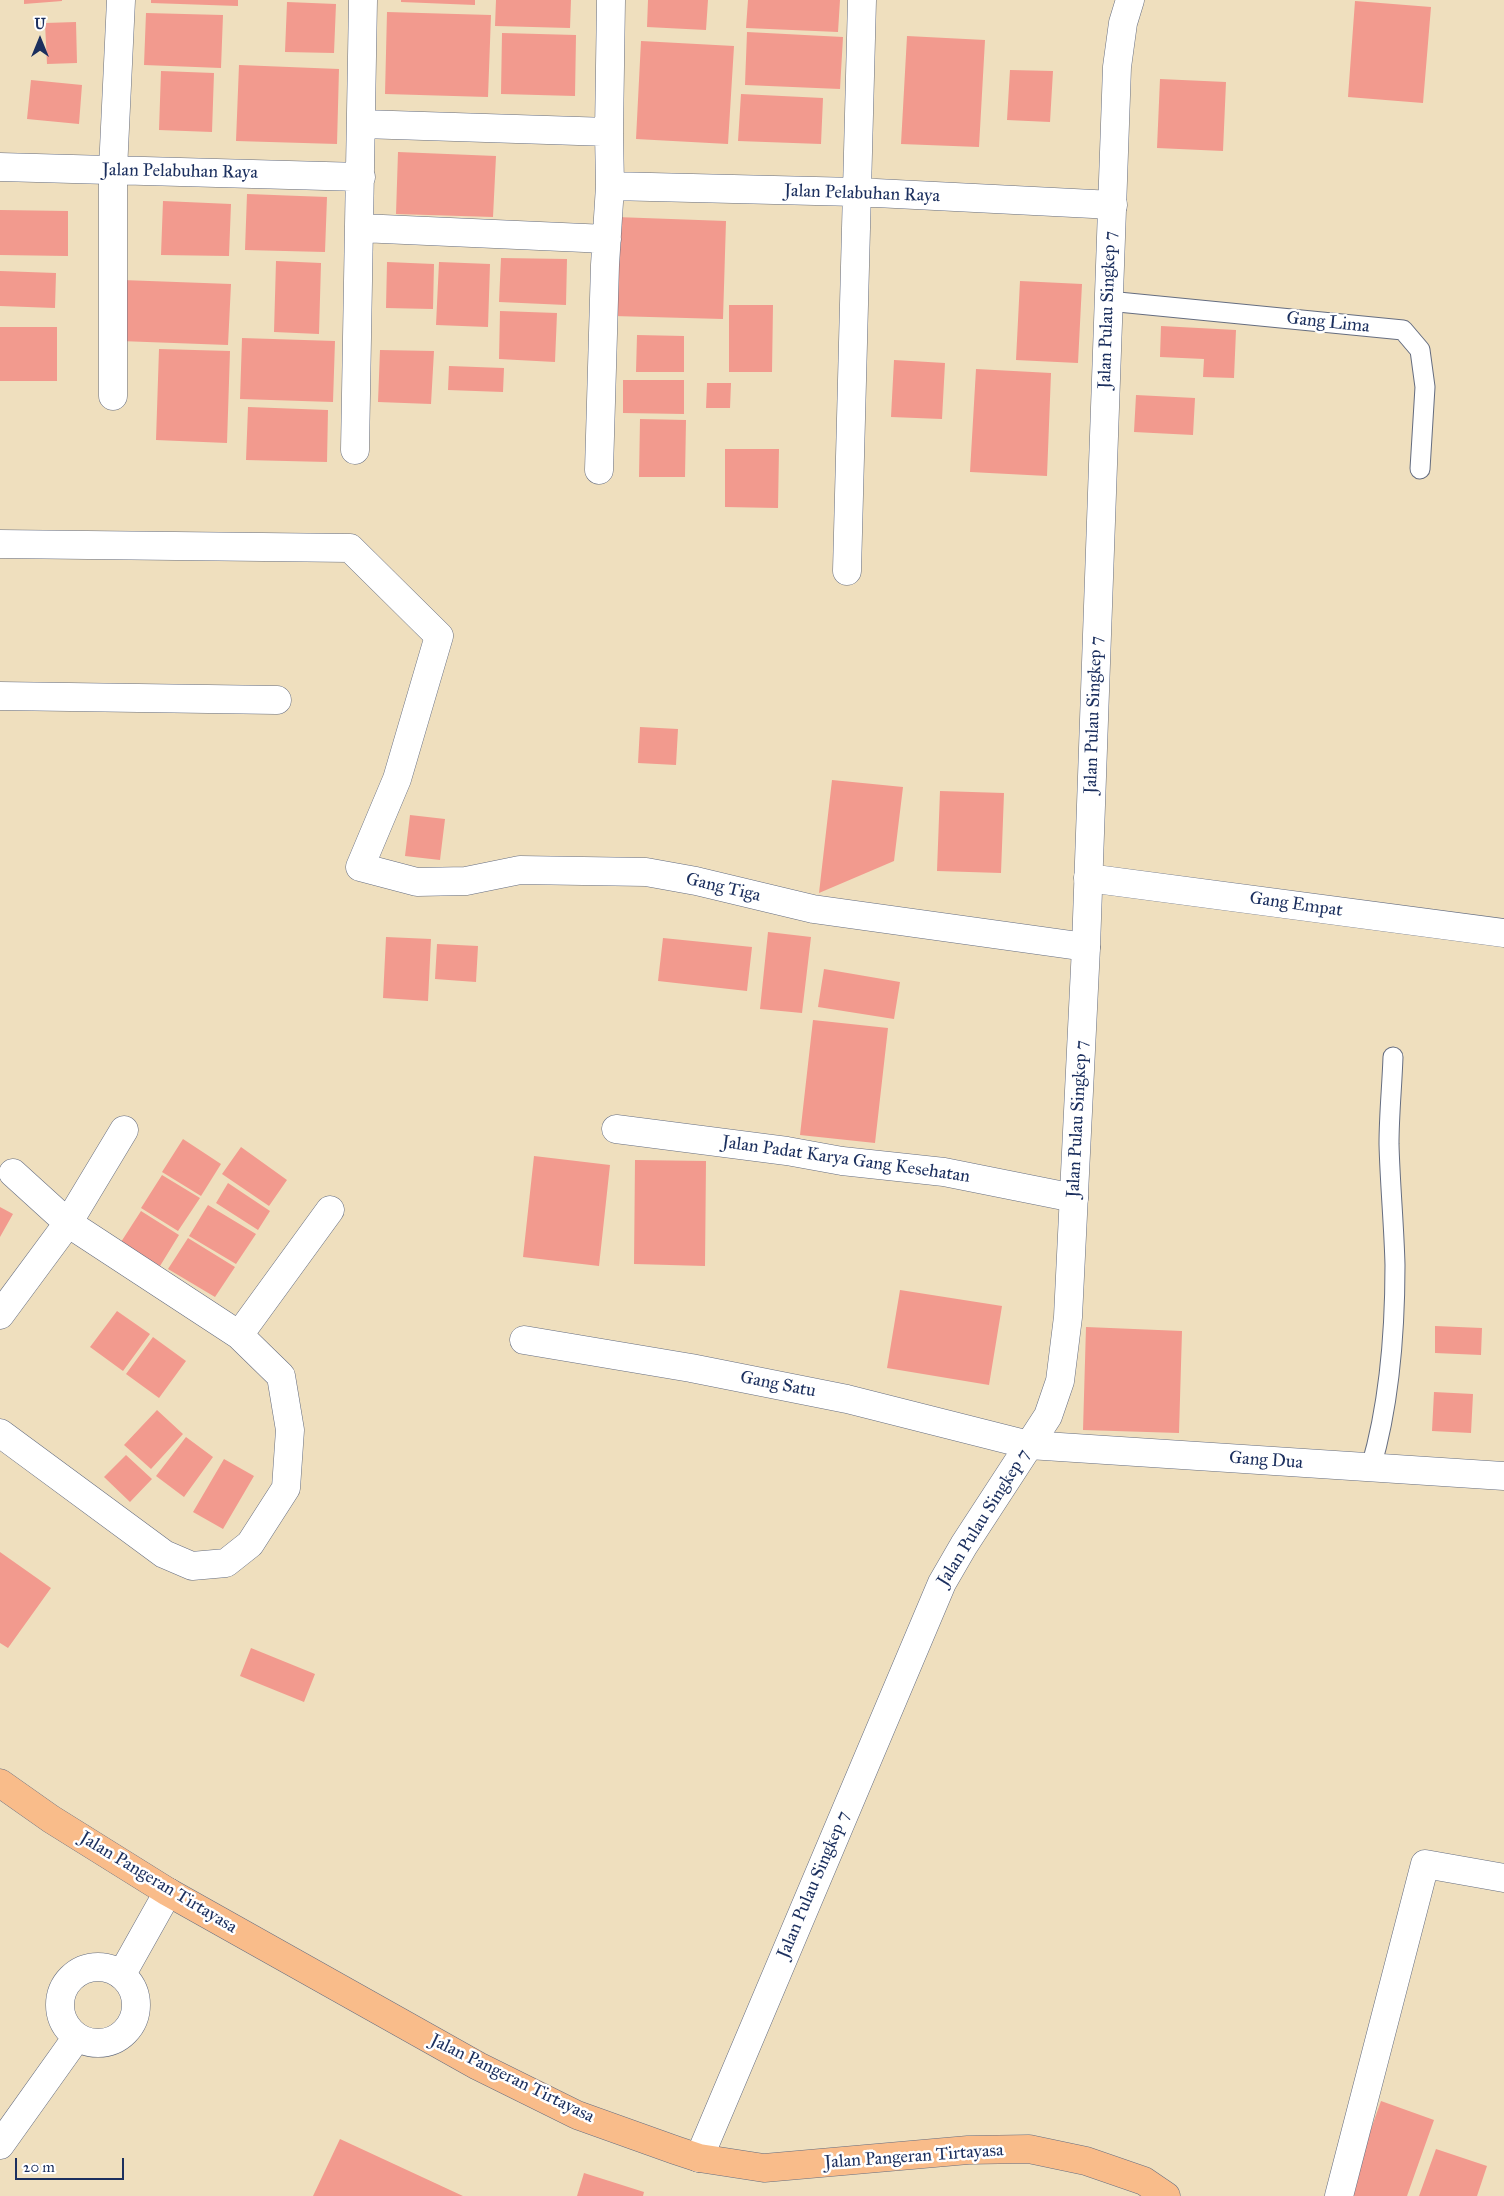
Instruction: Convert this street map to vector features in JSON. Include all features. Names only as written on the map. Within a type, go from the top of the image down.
[{"type":"main road","name":"Jalan Pangeran Tirtayasa","points":[[0,1783],[51,1819],[168,1892],[478,2066],[577,2115],[699,2158],[764,2168],[968,2150],[1028,2149],[1086,2161],[1144,2181],[1166,2196]]},
{"type":"street","points":[[113,396],[113,170],[121,0]]},
{"type":"street","points":[[356,450],[363,0]]},
{"type":"street","points":[[599,470],[606,239],[610,186],[611,0]]},
{"type":"street","points":[[847,571],[862,0]]},
{"type":"street","name":"Jalan Pulau Singkep 7","points":[[699,2158],[942,1583],[964,1545],[1048,1416],[1060,1381],[1068,1317],[1086,947],[1117,67],[1123,23],[1130,0]]},
{"type":"street","points":[[362,124],[609,132]]},
{"type":"street","name":"Jalan Pelabuhan Raya","points":[[0,168],[361,177]]},
{"type":"street","name":"Jalan Pelabuhan Raya","points":[[610,186],[856,192],[1113,205]]},
{"type":"street","points":[[360,228],[606,239]]},
{"type":"street","name":"Gang Tiga","points":[[0,544],[350,548],[438,636],[397,779],[360,867],[418,882],[466,881],[520,870],[646,872],[696,881],[813,909],[1086,947]]},
{"type":"street","points":[[0,696],[277,700]]},
{"type":"street","name":"Gang Empat","points":[[1088,878],[1504,933]]},
{"type":"street","name":"Jalan Padat Karya Gang Kesehatan","points":[[616,1129],[842,1161],[944,1172],[1074,1198]]},
{"type":"street","points":[[0,1315],[68,1223],[124,1130]]},
{"type":"street","points":[[0,1433],[164,1554],[192,1566],[226,1563],[250,1544],[286,1488],[290,1430],[281,1376],[239,1335],[68,1223],[13,1172]]},
{"type":"street","points":[[239,1335],[330,1210]]},
{"type":"street","name":"Gang Satu","points":[[524,1340],[691,1368],[847,1399],[1028,1445]]},
{"type":"street","name":"Gang Dua","points":[[1028,1445],[1504,1476]]},
{"type":"street","points":[[1339,2196],[1425,1864],[1504,1878]]},
{"type":"street","points":[[122,1974],[168,1892]]},
{"type":"street","points":[[90,1967],[105,1967],[122,1974],[130,1983],[136,1996],[136,2011],[130,2025],[120,2036],[106,2042],[92,2042],[77,2037],[66,2027],[60,2013],[60,1998],[66,1984],[76,1973],[90,1967]]},
{"type":"street","points":[[0,2145],[77,2037]]},
{"type":"lane","name":"Gang Lima","points":[[1108,301],[1403,330],[1420,350],[1424,378],[1420,468]]},
{"type":"lane","points":[[1371,1468],[1382,1430],[1392,1331],[1394,1266],[1389,1142],[1393,1057]]},
{"type":"building","points":[[24,0],[62,0],[62,1],[24,4]]},
{"type":"building","points":[[151,0],[238,0],[238,6],[151,3]]},
{"type":"building","points":[[401,0],[475,0],[475,5],[401,2]]},
{"type":"building","points":[[496,0],[571,0],[570,28],[495,26]]},
{"type":"building","points":[[648,0],[708,0],[706,30],[647,27]]},
{"type":"building","points":[[748,0],[840,0],[838,32],[746,28]]},
{"type":"building","points":[[1355,1],[1431,7],[1423,103],[1348,97]]},
{"type":"building","points":[[287,2],[336,4],[334,53],[285,52]]},
{"type":"building","points":[[387,12],[491,15],[488,97],[385,94]]},
{"type":"building","points":[[146,13],[223,15],[221,68],[144,65]]},
{"type":"building","points":[[76,22],[77,63],[47,64],[45,23]]},
{"type":"building","points":[[747,32],[843,37],[840,89],[745,85]]},
{"type":"building","points":[[502,33],[576,35],[575,96],[501,94]]},
{"type":"building","points":[[907,36],[985,40],[979,147],[901,144]]},
{"type":"building","points":[[641,41],[734,46],[728,144],[636,139]]},
{"type":"building","points":[[239,65],[339,69],[337,144],[236,141]]},
{"type":"building","points":[[1010,70],[1053,71],[1050,122],[1007,120]]},
{"type":"building","points":[[161,71],[214,73],[212,132],[159,130]]},
{"type":"building","points":[[1160,79],[1226,82],[1223,151],[1157,148]]},
{"type":"building","points":[[31,80],[82,85],[79,124],[27,119]]},
{"type":"building","points":[[741,94],[823,98],[821,144],[738,141]]},
{"type":"building","points":[[398,152],[496,156],[493,217],[396,214]]},
{"type":"building","points":[[247,194],[327,197],[325,252],[245,250]]},
{"type":"building","points":[[163,201],[231,204],[229,256],[161,255]]},
{"type":"building","points":[[0,210],[68,211],[68,256],[0,255]]},
{"type":"building","points":[[616,217],[726,221],[723,319],[613,316]]},
{"type":"building","points":[[501,258],[567,259],[566,305],[499,302]]},
{"type":"building","points":[[276,261],[321,263],[319,334],[274,332]]},
{"type":"building","points":[[387,262],[434,264],[433,309],[386,308]]},
{"type":"building","points":[[439,262],[490,264],[488,327],[436,325]]},
{"type":"building","points":[[0,271],[56,273],[55,308],[0,306]]},
{"type":"building","points":[[122,280],[231,284],[228,345],[120,341]]},
{"type":"building","points":[[1020,281],[1082,284],[1078,363],[1016,360]]},
{"type":"building","points":[[729,305],[773,305],[772,372],[729,372]]},
{"type":"building","points":[[500,311],[557,313],[555,362],[499,359]]},
{"type":"building","points":[[1161,326],[1236,330],[1234,378],[1203,377],[1204,359],[1160,357]]},
{"type":"building","points":[[0,327],[57,327],[57,381],[0,381]]},
{"type":"building","points":[[637,335],[684,336],[684,372],[636,372]]},
{"type":"building","points":[[242,338],[335,341],[333,402],[240,399]]},
{"type":"building","points":[[159,349],[230,351],[227,443],[156,440]]},
{"type":"building","points":[[380,350],[434,351],[431,404],[378,402]]},
{"type":"building","points":[[894,360],[945,363],[942,419],[891,417]]},
{"type":"building","points":[[449,366],[504,368],[503,392],[448,390]]},
{"type":"building","points":[[976,369],[1051,373],[1047,476],[970,472]]},
{"type":"building","points":[[623,380],[684,380],[684,414],[623,413]]},
{"type":"building","points":[[707,383],[731,383],[730,408],[706,408]]},
{"type":"building","points":[[1136,395],[1195,398],[1193,435],[1134,432]]},
{"type":"building","points":[[248,407],[328,410],[327,462],[246,460]]},
{"type":"building","points":[[640,419],[686,420],[685,477],[639,477]]},
{"type":"building","points":[[725,449],[779,449],[778,508],[725,507]]},
{"type":"building","points":[[640,727],[678,729],[676,765],[638,763]]},
{"type":"building","points":[[832,780],[903,787],[894,861],[819,893]]},
{"type":"building","points":[[940,791],[1004,793],[1001,873],[937,871]]},
{"type":"building","points":[[410,815],[445,819],[440,860],[405,856]]},
{"type":"building","points":[[768,932],[811,937],[802,1013],[760,1009]]},
{"type":"building","points":[[386,937],[431,939],[428,1001],[383,998]]},
{"type":"building","points":[[663,938],[752,947],[747,991],[658,981]]},
{"type":"building","points":[[437,944],[478,946],[476,982],[435,979]]},
{"type":"building","points":[[824,969],[900,982],[894,1019],[818,1007]]},
{"type":"building","points":[[813,1020],[888,1028],[875,1143],[800,1135]]},
{"type":"building","points":[[183,1139],[221,1164],[201,1196],[162,1172]]},
{"type":"building","points":[[241,1147],[287,1180],[269,1206],[222,1174]]},
{"type":"building","points":[[534,1156],[610,1165],[599,1266],[523,1257]]},
{"type":"building","points":[[635,1160],[706,1161],[705,1266],[634,1264]]},
{"type":"building","points":[[162,1175],[200,1198],[178,1231],[141,1208]]},
{"type":"building","points":[[228,1183],[270,1211],[258,1230],[216,1203]]},
{"type":"building","points":[[208,1205],[256,1234],[236,1264],[189,1236]]},
{"type":"building","points":[[0,1207],[13,1214],[0,1237]]},
{"type":"building","points":[[141,1211],[179,1235],[160,1266],[121,1242]]},
{"type":"building","points":[[188,1238],[235,1267],[215,1297],[168,1269]]},
{"type":"building","points":[[900,1290],[1002,1306],[989,1385],[887,1368]]},
{"type":"building","points":[[117,1311],[150,1334],[123,1371],[90,1347]]},
{"type":"building","points":[[1435,1326],[1482,1328],[1481,1355],[1435,1353]]},
{"type":"building","points":[[1086,1327],[1182,1331],[1179,1433],[1083,1430]]},
{"type":"building","points":[[153,1337],[186,1361],[159,1398],[126,1374]]},
{"type":"building","points":[[1434,1392],[1473,1394],[1471,1433],[1432,1431]]},
{"type":"building","points":[[157,1410],[183,1434],[151,1469],[124,1445]]},
{"type":"building","points":[[186,1437],[213,1457],[184,1497],[156,1476]]},
{"type":"building","points":[[126,1455],[152,1479],[130,1502],[104,1477]]},
{"type":"building","points":[[224,1459],[254,1476],[223,1529],[193,1512]]},
{"type":"building","points":[[0,1552],[51,1588],[8,1648],[0,1643]]},
{"type":"building","points":[[251,1648],[315,1674],[304,1702],[240,1676]]},
{"type":"building","points":[[1381,2101],[1434,2120],[1407,2196],[1347,2196]]},
{"type":"building","points":[[340,2139],[463,2196],[313,2196]]},
{"type":"building","points":[[1436,2149],[1487,2166],[1477,2196],[1419,2196]]},
{"type":"building","points":[[584,2173],[644,2192],[643,2196],[577,2196]]}]
